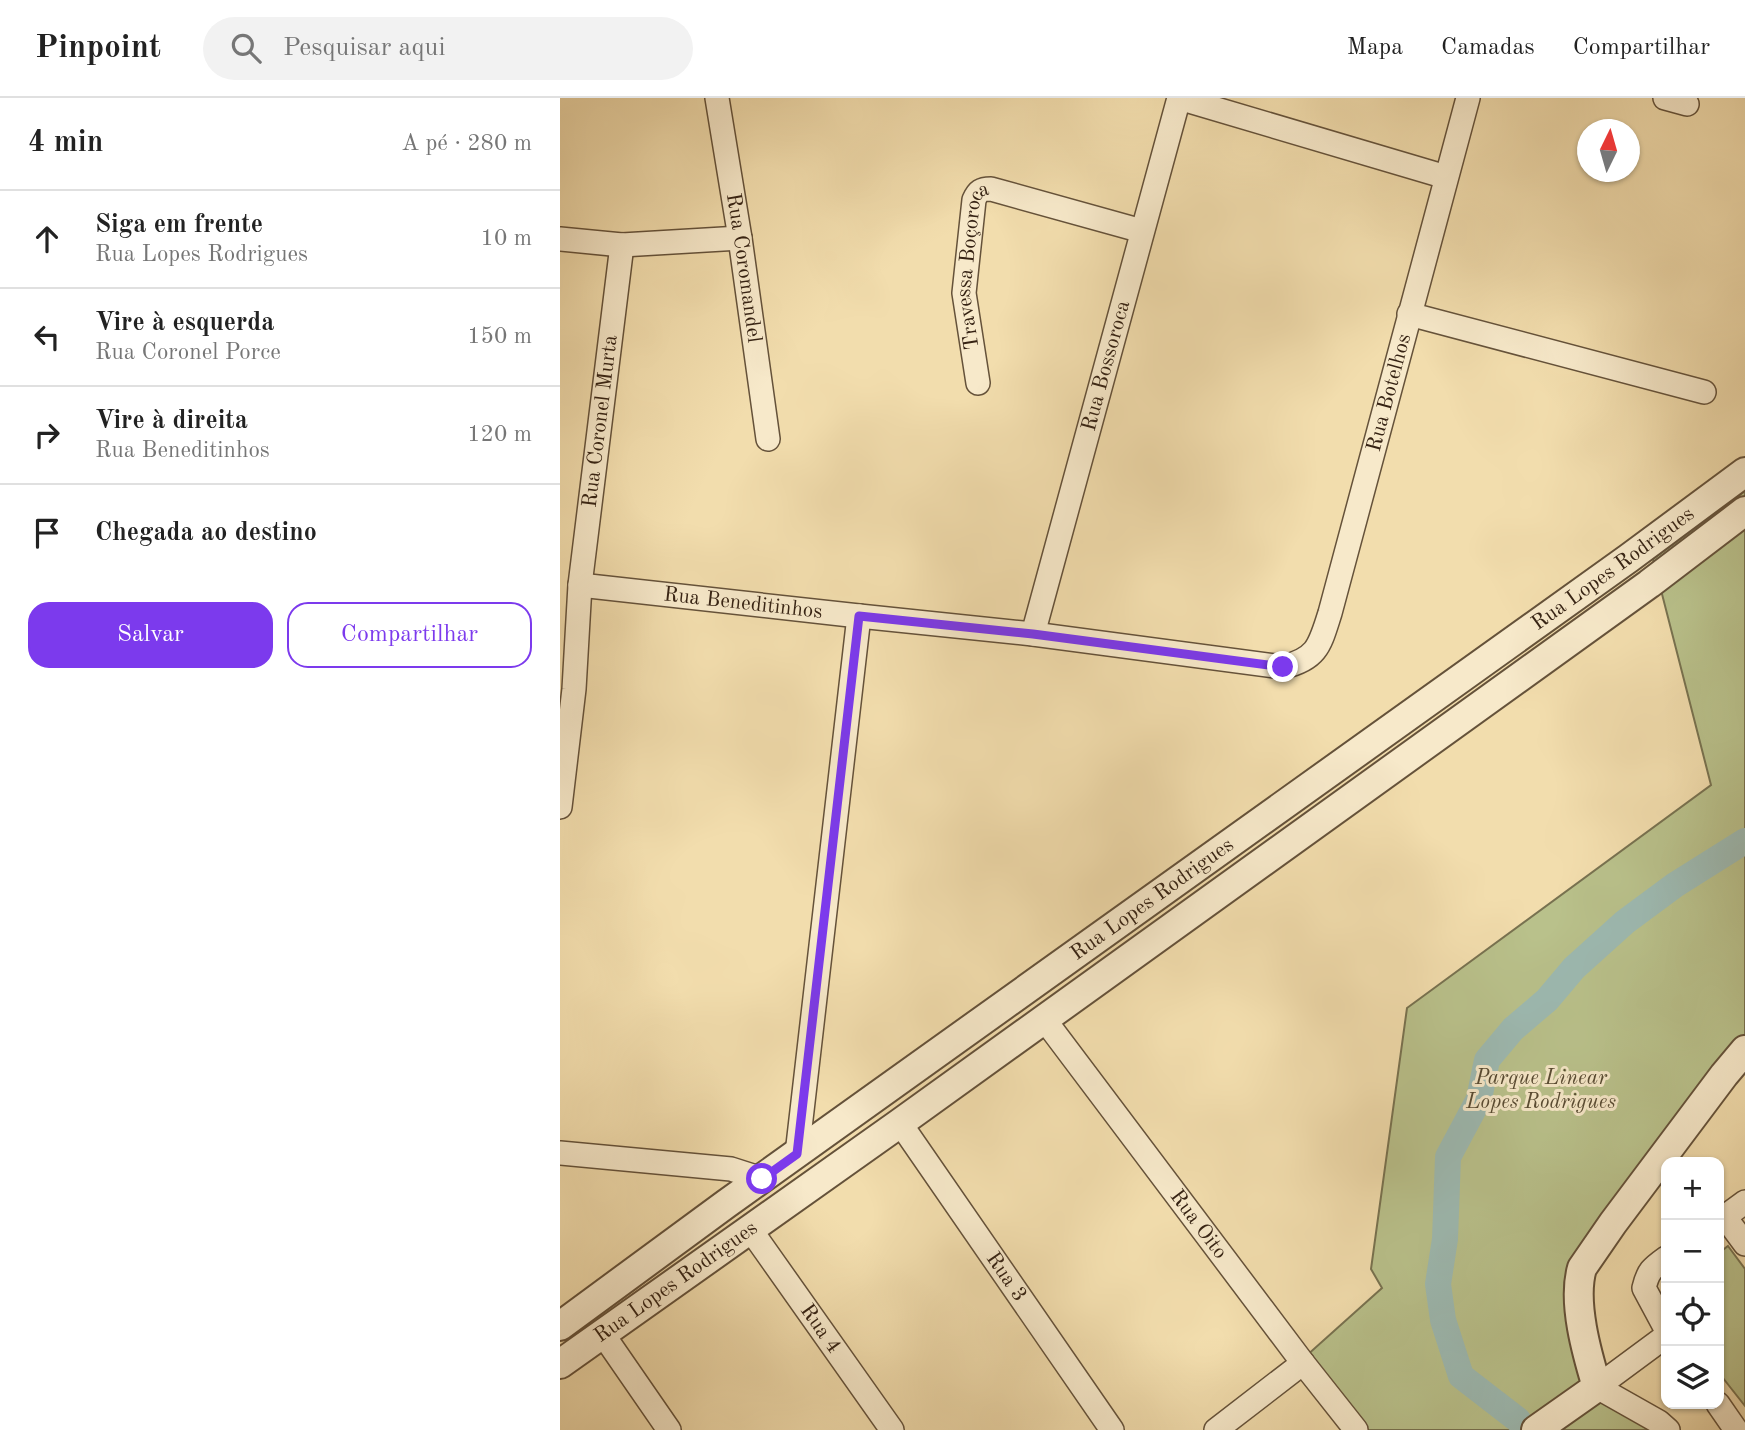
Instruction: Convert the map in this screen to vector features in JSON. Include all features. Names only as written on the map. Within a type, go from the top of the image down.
[{"type":"street","name":"Rua Coromandel","points":[[717,98],[768,439]]},
{"type":"street","points":[[1179,98],[1446,177]]},
{"type":"street","name":"Rua Bossoroca","points":[[1033,634],[1179,98]]},
{"type":"street","name":"Rua Botelhos","points":[[1283,667],[1299,663],[1310,656],[1321,641],[1468,98]]},
{"type":"street","points":[[1665,98],[1687,104]]},
{"type":"street","name":"Travessa Boçoroca","points":[[978,383],[964,293],[974,200],[978,192],[991,189],[1142,231]]},
{"type":"street","points":[[560,239],[622,245],[740,238]]},
{"type":"street","name":"Rua Coronel Murta","points":[[560,807],[567,688],[622,245]]},
{"type":"street","points":[[1409,314],[1704,392]]},
{"type":"street","name":"Rua Lopes Rodrigues","points":[[560,1326],[1745,472]]},
{"type":"street","name":"Rua Lopes Rodrigues","points":[[560,1364],[1224,890],[1649,584],[1745,511]]},
{"type":"street","name":"Rua Beneditinhos","points":[[580,584],[1033,634],[1283,667]]},
{"type":"street","points":[[797,1154],[859,616]]},
{"type":"street","points":[[1205,862],[1224,890]]},
{"type":"street","name":"Rua Oito","points":[[1044,1019],[1356,1430]]},
{"type":"street","points":[[1668,1430],[1659,1422],[1597,1387],[1581,1324],[1579,1287],[1582,1268],[1619,1214],[1745,1050]]},
{"type":"street","points":[[917,1068],[939,1095]]},
{"type":"street","name":"Rua 3","points":[[900,1123],[1112,1430]]},
{"type":"street","points":[[560,1153],[731,1169],[762,1179]]},
{"type":"street","points":[[1724,1218],[1745,1202]]},
{"type":"street","points":[[1723,1220],[1745,1244]]},
{"type":"street","name":"Rua 4","points":[[750,1229],[892,1430]]},
{"type":"street","points":[[1661,1261],[1647,1275],[1644,1288],[1661,1320]]},
{"type":"street","points":[[602,1333],[669,1430]]},
{"type":"street","points":[[1536,1430],[1661,1340]]},
{"type":"street","points":[[1216,1430],[1303,1363]]},
{"type":"street","points":[[1721,1409],[1736,1430]]},
{"type":"green space","name":"Parque Linear Lopes Rodrigues","points":[[1745,491],[1745,1071],[1675,1157],[1661,1157],[1661,1173],[1586,1265],[1599,1386],[1674,1430],[1348,1430],[1296,1365],[1382,1288],[1371,1269],[1407,1008],[1711,785],[1653,559]]},
{"type":"green space","points":[[1728,1246],[1745,1269],[1745,1406],[1724,1379],[1724,1249]]},
{"type":"waterway","points":[[1518,1420],[1461,1376],[1443,1320],[1438,1284],[1445,1239],[1448,1157],[1479,1099],[1487,1060],[1513,1029],[1547,1000],[1574,968],[1625,922],[1675,885],[1745,841]]},
{"type":"route","points":[[762,1179],[797,1154],[859,616],[1033,634],[1283,667]]}]
